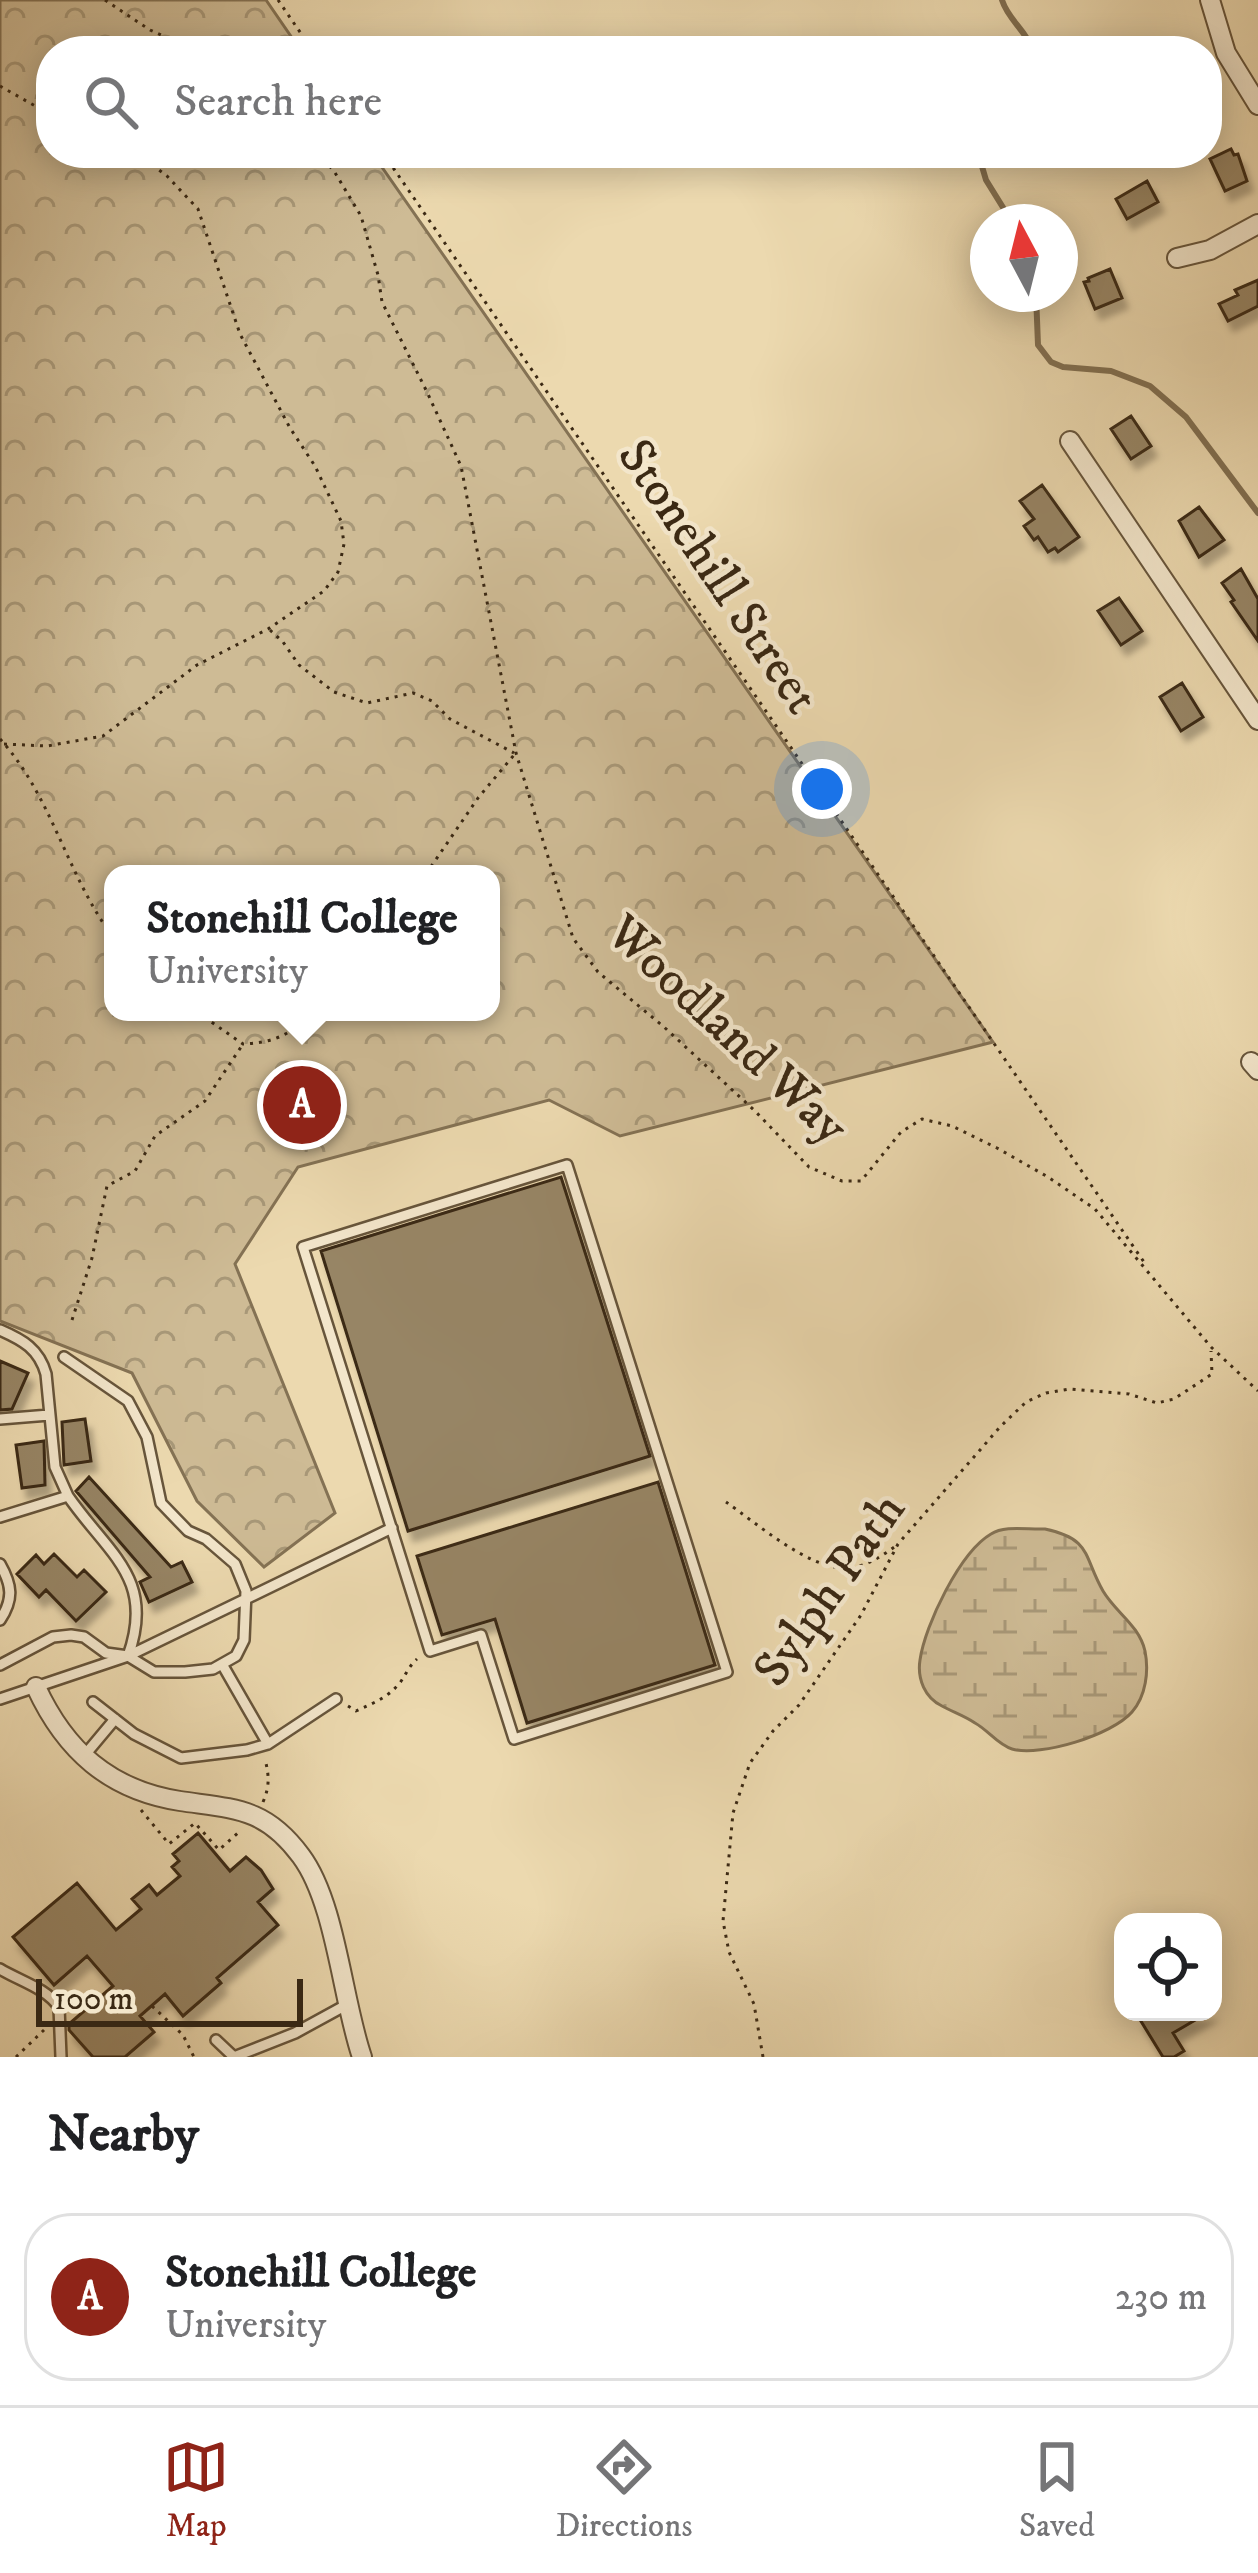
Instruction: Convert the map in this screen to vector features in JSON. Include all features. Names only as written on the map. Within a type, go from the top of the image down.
[{"type":"street","points":[[1215,2],[1226,52],[1258,105]]},
{"type":"street","points":[[1177,258],[1210,250],[1258,224]]},
{"type":"street","points":[[1070,441],[1258,720]]},
{"type":"street","points":[[36,1687],[57,1729],[83,1757],[116,1780],[178,1801],[221,1805],[254,1815],[288,1840],[316,1883],[362,2057]]},
{"type":"lane","points":[[567,1165],[727,1672],[514,1739],[481,1634],[430,1651],[303,1247],[567,1165]]},
{"type":"lane","points":[[0,1330],[32,1347],[42,1360],[55,1467],[86,1523],[127,1569],[137,1615],[128,1656]]},
{"type":"lane","points":[[0,1665],[53,1637],[70,1635],[84,1637],[106,1653],[128,1656],[154,1672],[213,1669],[236,1656],[244,1640],[246,1597],[235,1564],[206,1539],[188,1531],[160,1503],[147,1437],[128,1400],[64,1357]]},
{"type":"lane","points":[[0,1420],[49,1415]]},
{"type":"lane","points":[[0,1517],[68,1496]]},
{"type":"lane","points":[[0,1699],[128,1656],[392,1528]]},
{"type":"lane","points":[[0,1564],[12,1592],[0,1620]]},
{"type":"lane","points":[[222,1664],[265,1745]]},
{"type":"lane","points":[[93,1702],[134,1734],[182,1758],[265,1745],[336,1699]]},
{"type":"lane","points":[[83,1757],[115,1719]]},
{"type":"lane","points":[[0,1970],[47,1993],[58,2004],[61,2057]]},
{"type":"lane","points":[[216,2040],[234,2057],[296,2033],[348,2004]]},
{"type":"path","points":[[105,0],[163,36]]},
{"type":"path","points":[[278,0],[303,36]]},
{"type":"path","points":[[0,86],[36,106]]},
{"type":"path","points":[[2,742],[46,746],[103,736],[197,665],[325,591],[338,572],[344,544],[341,521],[239,334],[198,209],[156,168]]},
{"type":"path","points":[[331,168],[361,216],[382,302],[461,466],[516,753]]},
{"type":"path","name":"Stonehill Street","points":[[393,168],[1156,1280]]},
{"type":"path","points":[[268,628],[299,665],[334,692],[367,703],[413,693],[432,701],[450,719],[516,753]]},
{"type":"path","points":[[2,742],[33,784],[104,924]]},
{"type":"path","points":[[432,865],[516,753]]},
{"type":"path","name":"Woodland Way","points":[[516,753],[573,938],[598,972],[754,1110],[809,1167],[842,1181],[861,1180],[901,1132],[922,1119],[952,1126],[1048,1177],[1095,1209],[1156,1280]]},
{"type":"path","points":[[210,1021],[243,1044],[277,1040],[302,1021]]},
{"type":"path","points":[[72,1320],[92,1258],[107,1186],[135,1171],[155,1136],[205,1101],[243,1044]]},
{"type":"path","points":[[1156,1280],[1211,1347],[1258,1391]]},
{"type":"path","name":"Sylph Path","points":[[763,2057],[754,2004],[729,1952],[723,1921],[733,1814],[750,1763],[800,1705],[850,1630],[898,1544],[1026,1402],[1069,1389],[1129,1394],[1157,1403],[1174,1399],[1213,1374],[1211,1347]]},
{"type":"path","points":[[726,1502],[814,1561],[844,1568],[875,1561],[898,1544]]},
{"type":"path","points":[[336,1699],[356,1711],[387,1697],[404,1679],[410,1663],[430,1651]]},
{"type":"path","points":[[262,1804],[269,1774],[265,1745]]},
{"type":"path","points":[[135,1803],[169,1844],[195,1823],[218,1850],[248,1824]]},
{"type":"path","points":[[152,2006],[183,2035],[194,2057]]},
{"type":"path","points":[[16,2057],[58,2016]]},
{"type":"green space","points":[[0,0],[266,0],[291,36],[36,36],[36,168],[382,168],[993,1042],[620,1136],[549,1100],[298,1167],[235,1264],[335,1513],[264,1567],[197,1501],[132,1373],[0,1321]]},
{"type":"green space","points":[[1045,1529],[1071,1538],[1084,1551],[1103,1591],[1142,1642],[1146,1675],[1140,1699],[1122,1721],[1075,1742],[1025,1751],[1007,1747],[931,1698],[919,1667],[929,1628],[946,1591],[979,1543],[1003,1530]]},
{"type":"building","points":[[1231,149],[1238,154],[1247,181],[1225,191],[1214,168],[1222,168],[1222,153]]},
{"type":"building","points":[[1147,181],[1158,202],[1127,219],[1116,199]]},
{"type":"building","points":[[1110,269],[1122,298],[1095,309],[1084,282]]},
{"type":"building","points":[[1258,280],[1258,306],[1228,321],[1219,304]]},
{"type":"building","points":[[1131,416],[1151,446],[1131,459],[1111,429]]},
{"type":"building","points":[[1042,485],[1079,537],[1058,552],[1055,548],[1048,552],[1024,526],[1034,519],[1020,501]]},
{"type":"building","points":[[1199,507],[1224,540],[1199,557],[1179,521]]},
{"type":"building","points":[[1241,569],[1258,599],[1258,641],[1222,583]]},
{"type":"building","points":[[1119,598],[1142,631],[1121,645],[1098,611]]},
{"type":"building","points":[[1182,683],[1203,717],[1181,731],[1160,697]]},
{"type":"building","points":[[561,1177],[650,1456],[408,1531],[321,1251]]},
{"type":"building","points":[[0,1361],[28,1373],[12,1409],[0,1410]]},
{"type":"building","points":[[85,1419],[91,1461],[64,1465],[62,1422]]},
{"type":"building","points":[[44,1441],[45,1485],[22,1488],[16,1445]]},
{"type":"building","points":[[89,1477],[171,1567],[182,1562],[192,1582],[149,1602],[140,1582],[150,1577],[76,1491]]},
{"type":"building","points":[[658,1482],[715,1665],[527,1723],[495,1619],[442,1635],[417,1556]]},
{"type":"building","points":[[54,1554],[77,1577],[84,1570],[106,1592],[76,1621],[46,1590],[39,1597],[17,1574],[36,1555],[44,1564]]},
{"type":"building","points":[[198,1833],[230,1871],[246,1857],[261,1870],[273,1889],[258,1902],[278,1925],[217,1978],[221,1983],[183,2016],[165,1994],[140,2016],[154,2032],[125,2057],[93,2057],[69,2024],[113,1986],[87,1956],[54,1985],[13,1937],[77,1883],[116,1930],[141,1909],[132,1899],[149,1885],[157,1895],[180,1876],[172,1867],[179,1861],[173,1854]]},
{"type":"building","points":[[1141,2021],[1194,2021],[1173,2033],[1184,2051],[1163,2057]]},
{"type":"waterway","points":[[1002,0],[1025,36]]},
{"type":"waterway","points":[[982,168],[1001,204]]},
{"type":"waterway","points":[[1037,312],[1038,345],[1051,362],[1111,371],[1150,386],[1186,417],[1258,513]]},
{"type":"place","name":"Stonehill College","points":[[302,1105]]}]
